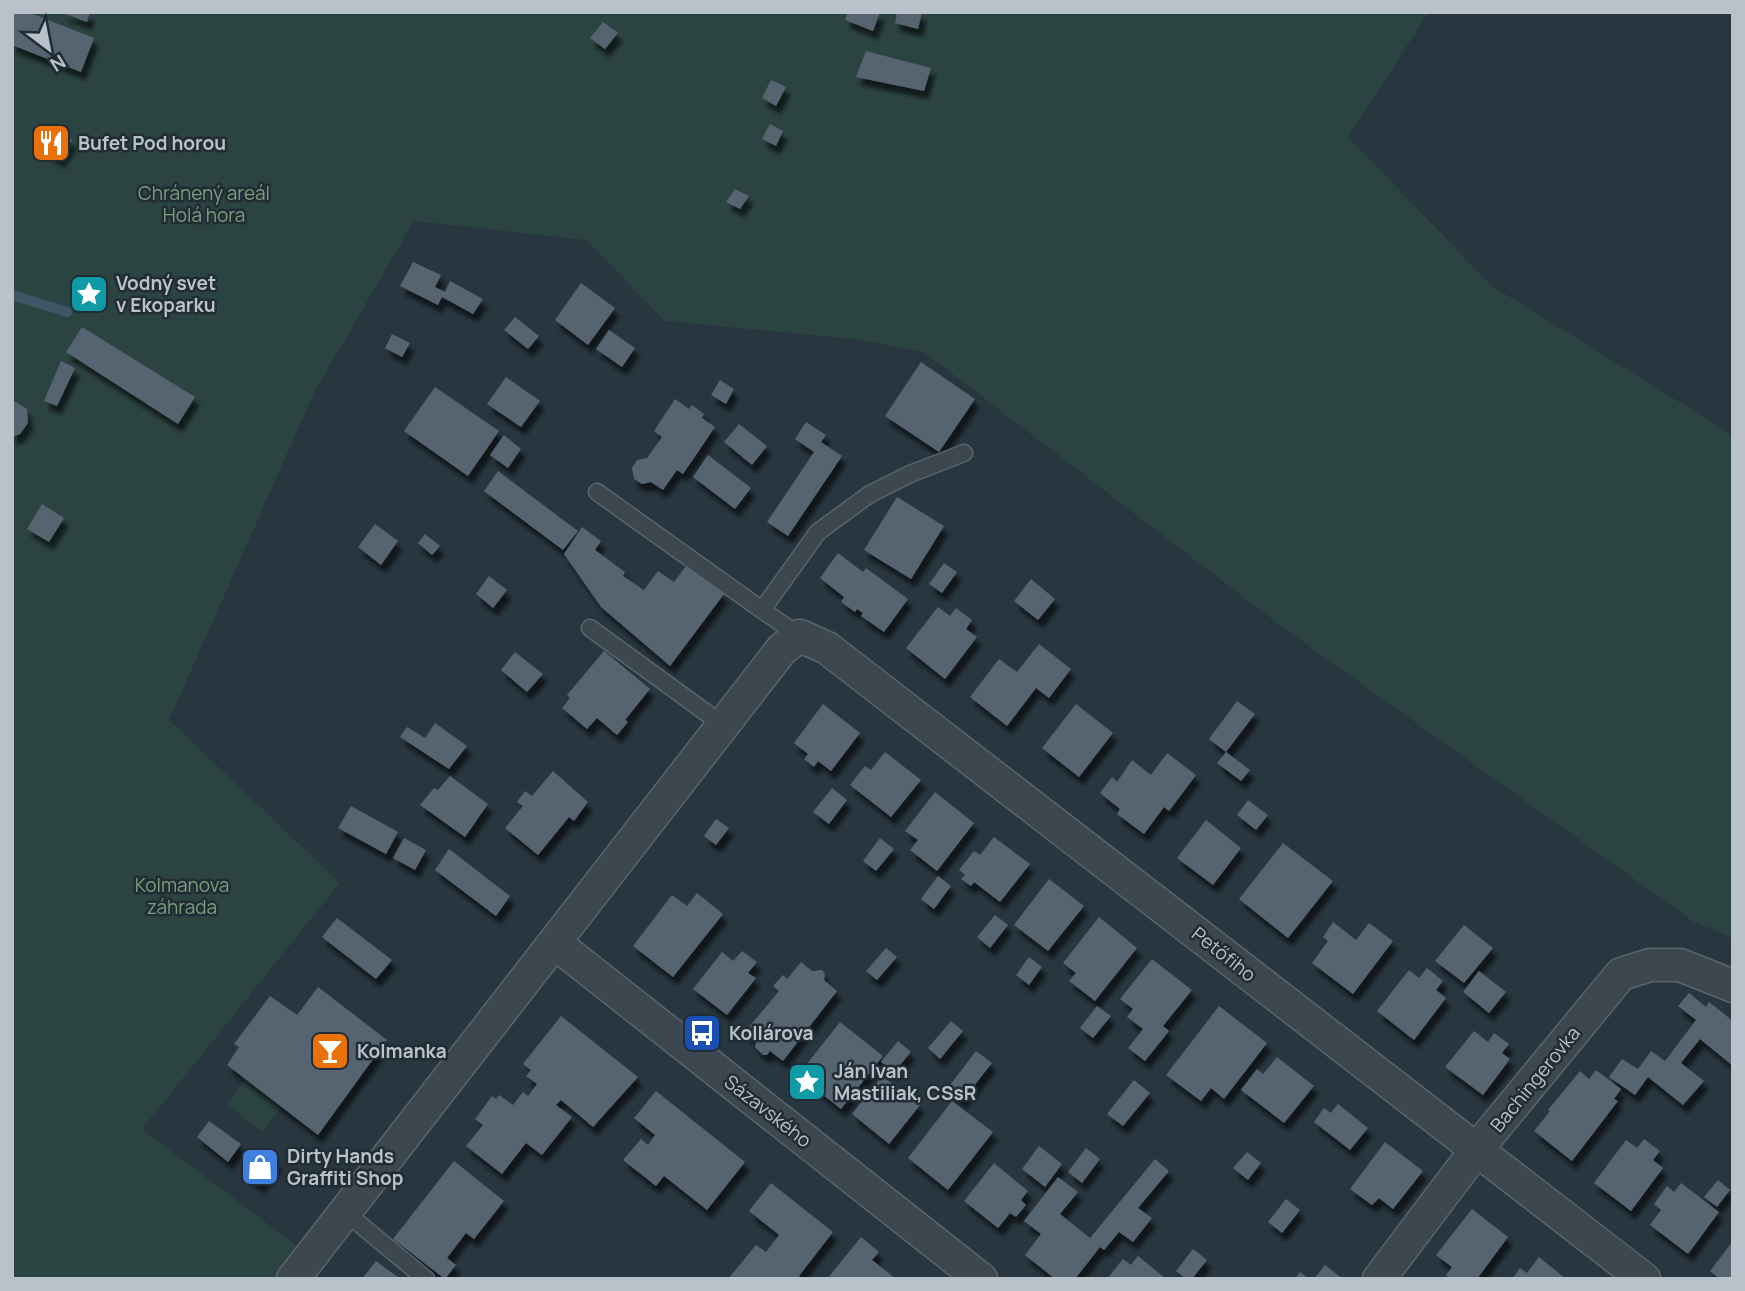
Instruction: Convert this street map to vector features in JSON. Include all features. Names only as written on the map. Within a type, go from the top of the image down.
[{"type":"street","points":[[293,1279],[782,649],[800,636]]},
{"type":"street","name":"Petőfiho","points":[[800,636],[827,648],[1644,1279]]},
{"type":"street","name":"Sázavského","points":[[555,943],[981,1279]]},
{"type":"street","name":"Bachingerovka","points":[[1379,1279],[1477,1149],[1620,974],[1650,965],[1680,965],[1733,986]]},
{"type":"lane","points":[[762,610],[818,532],[870,494],[910,474],[964,453]]},
{"type":"lane","points":[[597,492],[800,636]]},
{"type":"lane","points":[[590,628],[723,725]]},
{"type":"lane","points":[[345,1212],[426,1279]]},
{"type":"green space","points":[[12,12],[1432,12],[1427,15],[1348,137],[1492,286],[1728,432],[1733,438],[1733,938],[1694,922],[1281,626],[924,352],[853,339],[665,321],[586,240],[414,221],[314,393],[169,720],[340,883],[142,1129],[309,1255],[292,1279],[12,1279]]},
{"type":"green space","points":[[246,1080],[281,1107],[262,1132],[227,1104]]},
{"type":"building","points":[[12,12],[28,12],[94,38],[81,72],[12,45]]},
{"type":"building","points":[[61,12],[90,12],[87,22]]},
{"type":"building","points":[[848,12],[880,12],[873,31],[845,20]]},
{"type":"building","points":[[897,12],[922,12],[918,29],[895,23]]},
{"type":"building","points":[[603,22],[618,33],[605,49],[590,38]]},
{"type":"building","points":[[866,51],[931,68],[924,91],[856,77]]},
{"type":"building","points":[[771,80],[786,87],[776,106],[762,98]]},
{"type":"building","points":[[770,124],[783,131],[776,146],[762,139]]},
{"type":"building","points":[[48,127],[72,140],[61,160],[36,147]]},
{"type":"building","points":[[735,189],[749,196],[740,209],[726,202]]},
{"type":"building","points":[[413,262],[441,275],[435,287],[445,292],[450,281],[483,299],[473,314],[442,297],[438,305],[400,286]]},
{"type":"building","points":[[581,283],[615,308],[588,345],[555,320]]},
{"type":"building","points":[[515,317],[539,336],[528,349],[504,330]]},
{"type":"building","points":[[82,327],[195,397],[178,424],[66,352]]},
{"type":"building","points":[[609,330],[635,348],[622,367],[596,349]]},
{"type":"building","points":[[392,334],[410,343],[402,357],[385,348]]},
{"type":"building","points":[[61,361],[75,368],[57,406],[44,401]]},
{"type":"building","points":[[921,362],[975,399],[939,452],[885,416]]},
{"type":"building","points":[[506,377],[540,401],[521,427],[487,404]]},
{"type":"building","points":[[720,380],[734,389],[726,404],[711,395]]},
{"type":"building","points":[[435,387],[499,431],[468,476],[404,431]]},
{"type":"building","points":[[675,399],[689,409],[692,405],[704,414],[702,418],[715,427],[683,474],[677,470],[663,490],[651,482],[642,484],[634,479],[632,468],[637,460],[647,458],[662,437],[654,431]]},
{"type":"building","points":[[12,402],[27,409],[28,423],[20,434],[12,437]]},
{"type":"building","points":[[806,422],[826,435],[821,442],[842,456],[788,536],[767,522],[814,452],[795,439]]},
{"type":"building","points":[[739,424],[767,446],[752,465],[724,442]]},
{"type":"building","points":[[504,435],[521,449],[508,468],[490,455]]},
{"type":"building","points":[[708,455],[751,488],[735,509],[693,477]]},
{"type":"building","points":[[498,471],[578,531],[563,550],[484,491]]},
{"type":"building","points":[[897,497],[944,526],[911,579],[864,550]]},
{"type":"building","points":[[42,504],[64,518],[49,542],[27,529]]},
{"type":"building","points":[[375,524],[398,541],[381,565],[358,547]]},
{"type":"building","points":[[582,527],[601,541],[595,550],[625,572],[623,576],[644,590],[658,571],[674,582],[686,566],[724,594],[670,666],[601,607],[564,554]]},
{"type":"building","points":[[425,534],[440,546],[432,555],[418,543]]},
{"type":"building","points":[[838,553],[863,572],[866,568],[908,599],[884,632],[861,616],[863,613],[857,609],[855,612],[841,602],[844,597],[820,578]]},
{"type":"building","points":[[944,563],[957,572],[942,593],[929,584]]},
{"type":"building","points":[[489,576],[507,590],[493,608],[476,594]]},
{"type":"building","points":[[1031,579],[1055,599],[1038,620],[1014,601]]},
{"type":"building","points":[[938,607],[950,616],[956,608],[972,620],[966,629],[977,637],[945,679],[906,648]]},
{"type":"building","points":[[1039,644],[1071,669],[1049,698],[1036,688],[1007,726],[970,697],[999,659],[1017,672]]},
{"type":"building","points":[[604,651],[650,689],[625,720],[628,722],[617,735],[597,718],[587,729],[562,708],[570,698],[567,695]]},
{"type":"building","points":[[515,652],[543,674],[527,692],[501,670]]},
{"type":"building","points":[[1237,701],[1255,714],[1226,752],[1209,739]]},
{"type":"building","points":[[823,704],[860,733],[831,771],[818,761],[814,767],[804,759],[808,754],[794,743]]},
{"type":"building","points":[[1076,704],[1113,733],[1079,777],[1042,748]]},
{"type":"building","points":[[435,723],[467,746],[449,769],[400,737],[407,727],[425,738]]},
{"type":"building","points":[[885,752],[921,780],[891,817],[850,785],[865,766],[871,770]]},
{"type":"building","points":[[1226,752],[1250,770],[1241,781],[1217,763]]},
{"type":"building","points":[[1167,753],[1196,775],[1169,811],[1164,807],[1144,834],[1117,814],[1120,809],[1100,793],[1112,777],[1117,782],[1132,760],[1151,775]]},
{"type":"building","points":[[553,771],[588,802],[574,821],[569,817],[538,855],[505,828],[523,806],[517,802],[525,791],[532,796]]},
{"type":"building","points":[[450,776],[488,804],[465,837],[420,805],[434,788],[438,790]]},
{"type":"building","points":[[832,788],[847,800],[829,824],[813,812]]},
{"type":"building","points":[[935,792],[974,823],[937,871],[910,850],[918,840],[905,831]]},
{"type":"building","points":[[1248,800],[1268,815],[1256,830],[1237,815]]},
{"type":"building","points":[[351,806],[398,832],[386,854],[338,828]]},
{"type":"building","points":[[716,819],[729,828],[716,845],[704,836]]},
{"type":"building","points":[[1206,820],[1241,848],[1213,885],[1177,858]]},
{"type":"building","points":[[994,837],[1030,864],[1000,902],[974,882],[971,886],[961,879],[965,875],[959,870],[974,851],[980,855]]},
{"type":"building","points":[[404,838],[426,850],[415,870],[393,858]]},
{"type":"building","points":[[880,838],[894,849],[876,871],[863,861]]},
{"type":"building","points":[[1283,843],[1333,881],[1288,938],[1239,899]]},
{"type":"building","points":[[449,849],[510,896],[496,916],[435,870]]},
{"type":"building","points":[[938,876],[951,886],[934,909],[921,899]]},
{"type":"building","points":[[1049,879],[1084,906],[1048,951],[1014,925]]},
{"type":"building","points":[[697,893],[723,914],[673,977],[633,946],[672,895],[687,906]]},
{"type":"building","points":[[995,915],[1008,925],[990,948],[977,937]]},
{"type":"building","points":[[1099,917],[1137,948],[1095,1001],[1069,981],[1076,973],[1063,963]]},
{"type":"building","points":[[337,918],[392,960],[376,979],[322,937]]},
{"type":"building","points":[[1333,922],[1356,940],[1369,923],[1393,941],[1353,994],[1312,963],[1328,941],[1323,937]]},
{"type":"building","points":[[1464,925],[1493,948],[1464,983],[1435,961]]},
{"type":"building","points":[[886,948],[897,957],[877,980],[866,971]]},
{"type":"building","points":[[742,951],[757,962],[748,973],[756,978],[727,1015],[693,989],[722,952],[733,961]]},
{"type":"building","points":[[1029,957],[1042,967],[1029,985],[1016,975]]},
{"type":"building","points":[[1152,959],[1192,990],[1163,1026],[1169,1031],[1145,1061],[1128,1048],[1143,1029],[1127,1017],[1133,1009],[1120,999]]},
{"type":"building","points":[[801,962],[812,971],[822,970],[825,974],[824,980],[837,991],[783,1061],[770,1051],[763,1055],[755,1047],[756,1042],[744,1033],[779,991],[773,986],[783,975],[787,979]]},
{"type":"building","points":[[1427,968],[1443,981],[1436,990],[1446,998],[1414,1040],[1377,1011],[1409,970],[1419,978]]},
{"type":"building","points":[[1479,971],[1506,992],[1489,1013],[1463,992]]},
{"type":"building","name":"Kolmanka","points":[[318,987],[387,1040],[318,1135],[227,1065],[239,1047],[234,1044],[270,996],[297,1015]]},
{"type":"building","points":[[1689,993],[1706,1007],[1709,1002],[1733,1021],[1733,1066],[1700,1039],[1681,1063],[1704,1081],[1683,1105],[1648,1077],[1635,1095],[1609,1077],[1622,1059],[1638,1069],[1651,1051],[1665,1061],[1696,1020],[1678,1006]]},
{"type":"building","points":[[1097,1006],[1111,1016],[1093,1038],[1080,1028]]},
{"type":"building","points":[[1219,1006],[1267,1043],[1224,1099],[1211,1088],[1201,1101],[1166,1075]]},
{"type":"building","points":[[561,1016],[638,1077],[593,1127],[561,1100],[556,1105],[572,1117],[542,1155],[526,1143],[502,1174],[466,1146],[483,1125],[475,1119],[492,1096],[496,1099],[499,1095],[513,1105],[523,1092],[528,1096],[537,1084],[526,1076],[531,1070],[523,1064]]},
{"type":"building","points":[[951,1021],[963,1031],[940,1059],[928,1048]]},
{"type":"building","points":[[840,1022],[883,1056],[841,1109],[798,1075]]},
{"type":"building","points":[[1474,1031],[1488,1042],[1494,1033],[1509,1044],[1502,1053],[1510,1059],[1483,1095],[1445,1067]]},
{"type":"building","points":[[898,1041],[911,1052],[894,1072],[881,1062]]},
{"type":"building","points":[[976,1051],[992,1063],[962,1101],[947,1089]]},
{"type":"building","points":[[1277,1057],[1314,1086],[1284,1123],[1241,1090],[1257,1069],[1263,1074]]},
{"type":"building","points":[[1596,1070],[1621,1089],[1614,1099],[1618,1101],[1572,1161],[1534,1131],[1580,1071],[1589,1079]]},
{"type":"building","points":[[882,1076],[920,1105],[889,1144],[852,1114]]},
{"type":"building","points":[[1134,1080],[1150,1093],[1123,1126],[1107,1114]]},
{"type":"building","points":[[656,1091],[745,1162],[707,1210],[664,1176],[656,1186],[623,1160],[641,1139],[648,1145],[655,1135],[634,1118]]},
{"type":"building","points":[[952,1101],[993,1132],[948,1190],[908,1158]]},
{"type":"building","points":[[1338,1104],[1368,1128],[1350,1150],[1314,1122],[1324,1108],[1331,1113]]},
{"type":"building","points":[[209,1121],[241,1144],[228,1162],[197,1137]]},
{"type":"building","points":[[1644,1139],[1660,1151],[1653,1160],[1663,1168],[1631,1211],[1594,1183],[1626,1140],[1637,1148]]},
{"type":"building","points":[[1385,1142],[1423,1171],[1393,1209],[1379,1198],[1372,1205],[1350,1189]]},
{"type":"building","points":[[1039,1146],[1062,1164],[1045,1187],[1022,1169]]},
{"type":"building","name":"Dirty Hands Graffiti Shop","points":[[259,1148],[278,1162],[260,1186],[241,1171]]},
{"type":"building","points":[[1086,1148],[1100,1159],[1082,1183],[1068,1172]]},
{"type":"building","points":[[1247,1152],[1261,1163],[1248,1180],[1233,1168]]},
{"type":"building","points":[[1155,1159],[1169,1171],[1138,1208],[1152,1218],[1133,1242],[1119,1232],[1104,1250],[1100,1247],[1075,1279],[1055,1279],[1025,1255],[1041,1234],[1024,1221],[1058,1177],[1078,1192],[1060,1214],[1090,1238]]},
{"type":"building","points":[[454,1161],[504,1201],[474,1239],[466,1233],[447,1258],[456,1265],[445,1279],[393,1239]]},
{"type":"building","points":[[994,1163],[1028,1191],[1021,1200],[1026,1205],[1016,1217],[1010,1213],[998,1228],[964,1201]]},
{"type":"building","points":[[1718,1180],[1730,1190],[1717,1207],[1704,1197]]},
{"type":"building","points":[[771,1183],[833,1232],[799,1276],[802,1279],[728,1279],[756,1245],[766,1252],[779,1235],[749,1211]]},
{"type":"building","points":[[1681,1183],[1719,1212],[1688,1254],[1650,1225],[1661,1210],[1654,1204],[1667,1186],[1674,1192]]},
{"type":"building","points":[[1286,1199],[1300,1210],[1282,1233],[1268,1222]]},
{"type":"building","points":[[1472,1209],[1508,1237],[1477,1279],[1450,1279],[1446,1275],[1452,1267],[1436,1255]]},
{"type":"building","points":[[861,1237],[879,1252],[872,1260],[896,1279],[827,1279]]},
{"type":"building","points":[[1733,1241],[1733,1279],[1720,1279],[1710,1271]]},
{"type":"building","points":[[1193,1249],[1207,1260],[1192,1279],[1186,1279],[1176,1271]]},
{"type":"building","points":[[1138,1256],[1166,1279],[1107,1279],[1123,1259],[1131,1265]]},
{"type":"building","points":[[1539,1257],[1566,1279],[1512,1279],[1520,1268],[1527,1273]]},
{"type":"building","points":[[376,1261],[385,1268],[401,1279],[362,1279]]},
{"type":"building","points":[[1325,1265],[1343,1279],[1314,1279]]},
{"type":"building","points":[[1300,1272],[1309,1279],[1295,1279]]},
{"type":"waterway","points":[[12,295],[67,312]]},
{"type":"place","name":"Bufet Pod horou","points":[[51,143]]},
{"type":"place","name":"Vodný svet v Ekoparku","points":[[89,294]]},
{"type":"place","name":"Kollárova","points":[[702,1033]]},
{"type":"place","name":"Kolmanka","points":[[330,1051]]},
{"type":"place","name":"Ján Ivan Mastiliak, CSsR","points":[[807,1082]]},
{"type":"place","name":"Dirty Hands Graffiti Shop","points":[[260,1167]]},
{"type":"park label","name":"Chránený areál Holá hora","points":[[204,204]]},
{"type":"park label","name":"Kolmanova záhrada","points":[[182,896]]}]
